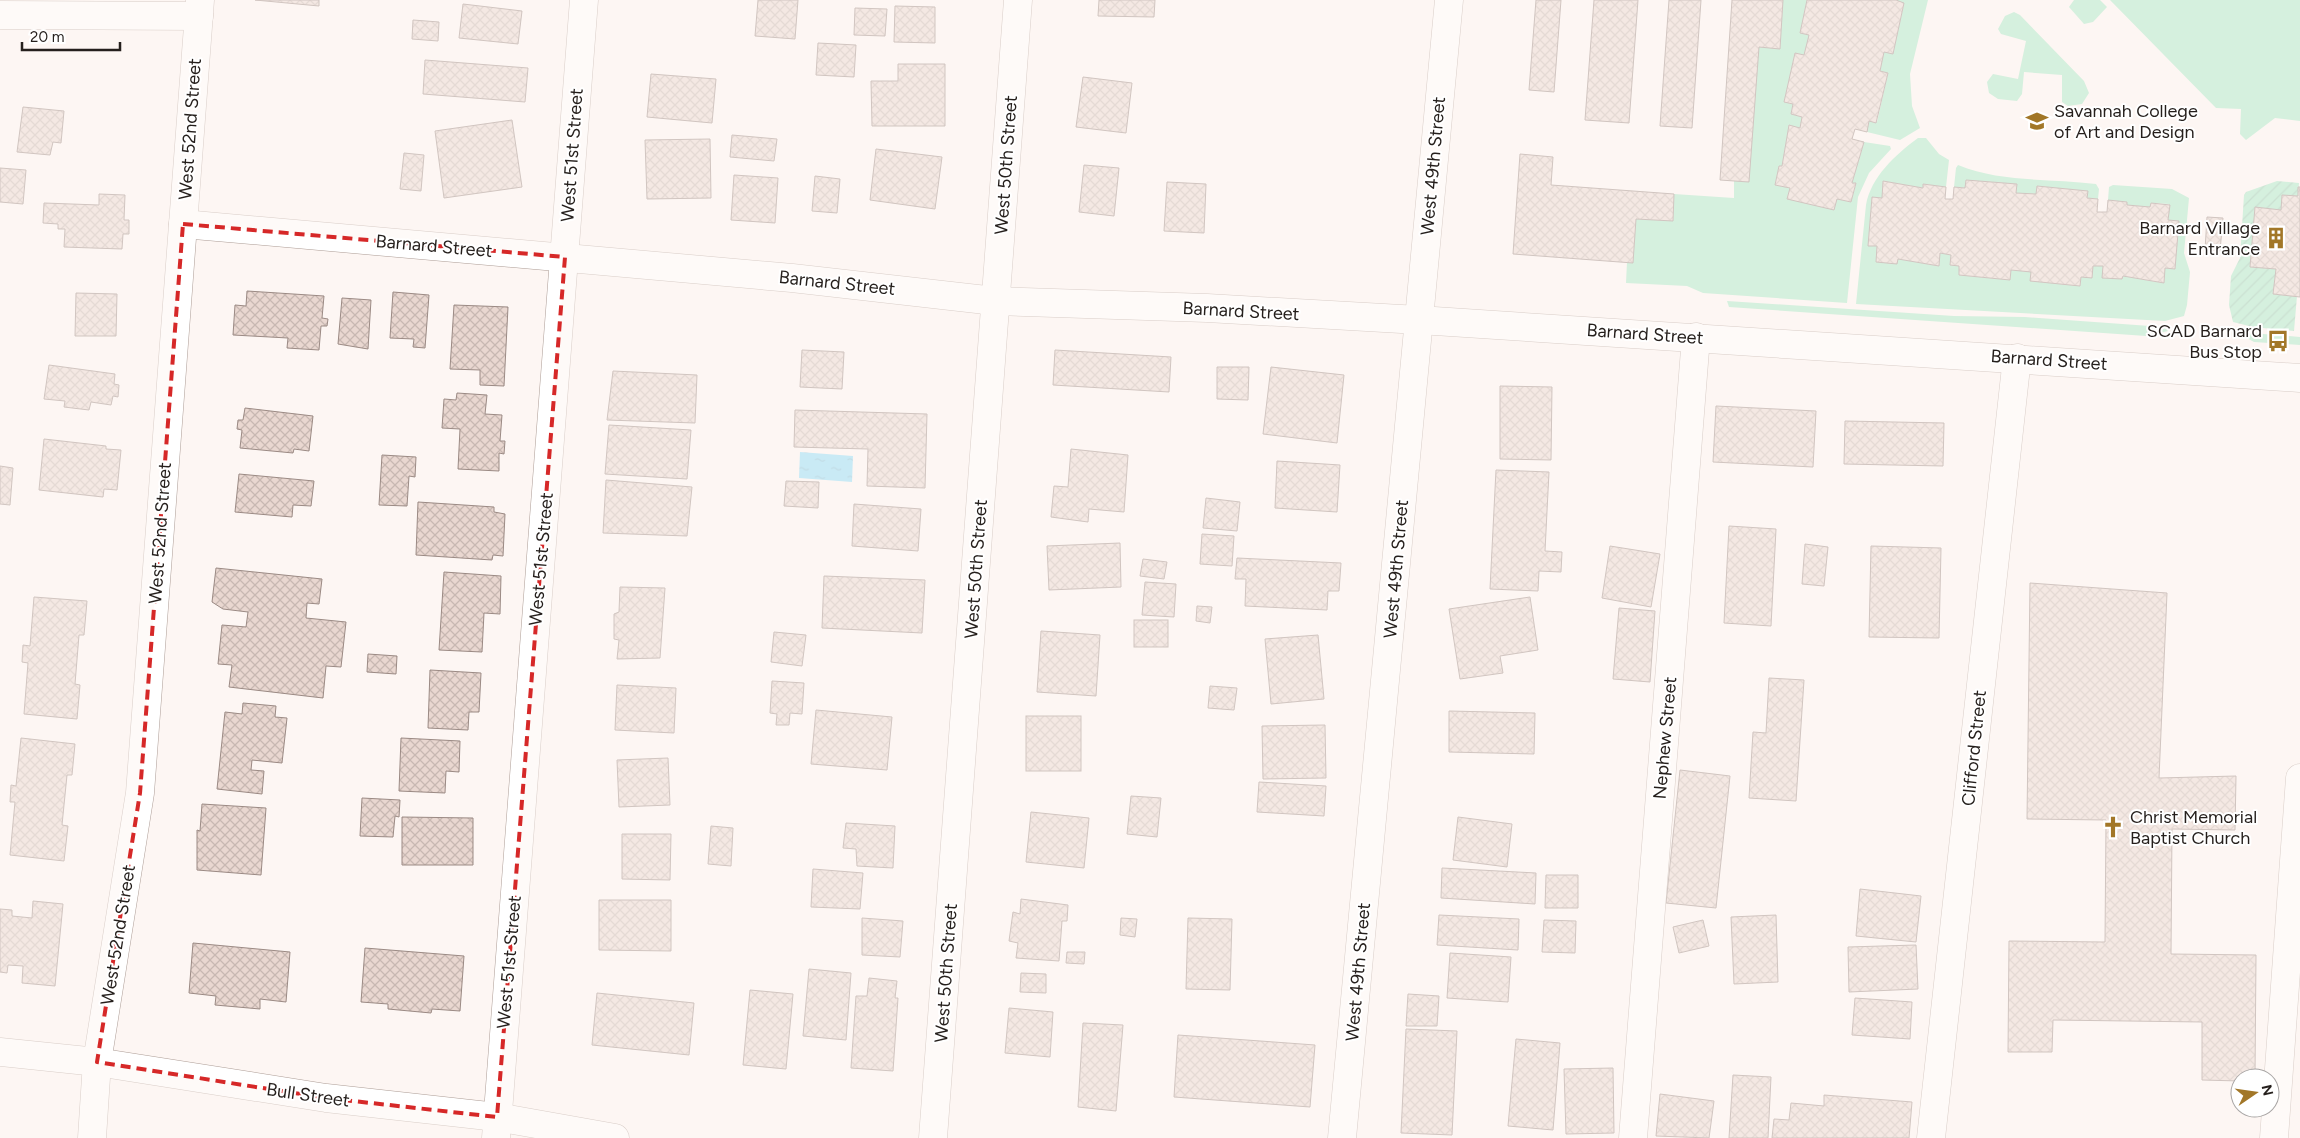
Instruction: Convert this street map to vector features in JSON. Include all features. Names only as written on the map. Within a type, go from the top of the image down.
[{"type":"street","name":"West 51st Street","points":[[497,1128],[584,0]]},
{"type":"street","name":"West 50th Street","points":[[933,1138],[1018,0]]},
{"type":"street","name":"West 49th Street","points":[[1342,1138],[1449,0]]},
{"type":"street","points":[[0,15],[200,8]]},
{"type":"street","name":"West 52nd Street","points":[[92,1138],[97,1062],[140,793],[200,8]]},
{"type":"street","name":"Barnard Street","points":[[183,224],[792,278],[995,301],[1207,308],[1419,320],[2300,378]]},
{"type":"street","name":"Nephew Street","points":[[1633,1138],[1696,337]]},
{"type":"street","name":"Clifford Street","points":[[1931,1138],[2017,358]]},
{"type":"street","points":[[2274,1138],[2300,778]]},
{"type":"street","name":"Bull Street","points":[[0,1052],[97,1062],[326,1098],[497,1128],[615,1138]]},
{"type":"highlighted area","points":[[183,224],[565,257],[497,1117],[326,1098],[97,1062],[140,793]]},
{"type":"green space","points":[[1783,0],[1807,0],[1800,33],[1809,35],[1804,55],[1795,53],[1784,102],[1793,104],[1791,114],[1802,117],[1800,128],[1789,125],[1782,166],[1779,166],[1775,185],[1790,188],[1787,199],[1837,199],[1851,202],[1856,184],[1852,183],[1864,142],[1890,146],[1891,149],[1869,173],[1858,197],[1847,303],[1703,293],[1687,286],[1626,283],[1627,262],[1636,219],[1673,221],[1674,194],[1734,198],[1734,181],[1759,47],[1780,48]]},
{"type":"green space","points":[[1896,0],[1928,0],[1910,74],[1912,106],[1920,128],[1900,140],[1867,132],[1869,121],[1877,122],[1888,73],[1880,71],[1884,52],[1893,53],[1904,4]]},
{"type":"green space","points":[[2074,0],[2100,0],[2107,7],[2093,22],[2084,24],[2069,7]]},
{"type":"green space","points":[[2110,0],[2300,0],[2300,121],[2275,118],[2246,140],[2240,134],[2241,109],[2216,108]]},
{"type":"green space","points":[[2014,12],[2020,15],[2084,81],[2089,93],[2082,104],[2068,106],[2062,102],[2062,75],[2024,72],[2022,94],[2017,101],[1998,99],[1989,93],[1987,82],[1993,74],[2018,79],[2026,41],[2001,34],[1998,29],[2005,16]]},
{"type":"green space","points":[[1918,138],[1926,138],[1939,154],[1949,160],[1946,187],[1924,184],[1923,188],[1883,181],[1882,198],[1872,197],[1868,245],[1877,246],[1876,262],[1898,259],[1939,266],[1940,253],[1951,255],[1950,265],[1959,266],[1959,275],[2010,280],[2011,270],[2031,272],[2031,281],[2080,286],[2081,277],[2093,266],[2103,266],[2103,278],[2122,279],[2123,276],[2163,283],[2165,268],[2175,269],[2179,221],[2168,220],[2169,204],[2151,203],[2150,207],[2127,205],[2127,202],[2108,200],[2109,187],[2113,185],[2172,189],[2189,198],[2184,253],[2190,272],[2184,316],[2165,321],[1856,304],[1866,205],[1869,195],[1885,167]]},
{"type":"green space","points":[[1958,165],[1992,175],[2096,184],[2099,189],[2098,199],[2087,198],[2087,191],[2037,186],[2036,194],[2016,193],[2017,184],[1966,180],[1965,188],[1954,187]]},
{"type":"green space","points":[[2277,181],[2299,183],[2298,196],[2282,195],[2281,210],[2255,208],[2250,267],[2276,269],[2273,294],[2297,296],[2294,331],[2253,327],[2233,322],[2229,305],[2231,276],[2240,258],[2244,195],[2246,192]]},
{"type":"green space","points":[[1727,301],[1954,316],[2025,317],[2164,327],[2168,331],[2146,336],[1729,307]]},
{"type":"green space","points":[[2251,333],[2300,337],[2300,345],[2254,342],[2245,337]]},
{"type":"water","points":[[800,452],[853,456],[852,482],[799,478]]},
{"type":"building","points":[[255,0],[319,0],[319,6]]},
{"type":"building","points":[[758,0],[798,0],[795,39],[755,36]]},
{"type":"building","points":[[1099,0],[1155,0],[1154,17],[1098,16]]},
{"type":"building","points":[[1536,0],[1561,0],[1554,92],[1529,90]]},
{"type":"building","points":[[1594,0],[1638,0],[1629,123],[1585,120]]},
{"type":"building","points":[[1669,0],[1701,0],[1692,128],[1660,126]]},
{"type":"building","points":[[1732,0],[1783,0],[1780,49],[1759,47],[1749,182],[1720,180]]},
{"type":"building","points":[[1807,0],[1896,0],[1904,3],[1893,54],[1884,52],[1880,71],[1888,73],[1876,123],[1869,121],[1867,132],[1855,129],[1852,139],[1864,142],[1852,183],[1856,183],[1851,202],[1837,199],[1834,210],[1787,199],[1790,188],[1775,185],[1779,166],[1782,166],[1789,125],[1800,128],[1802,117],[1791,114],[1793,104],[1784,102],[1795,53],[1804,55],[1809,35],[1800,33]]},
{"type":"building","points":[[463,4],[522,11],[518,44],[459,38]]},
{"type":"building","points":[[895,6],[935,7],[935,43],[894,42]]},
{"type":"building","points":[[855,8],[887,9],[885,36],[854,35]]},
{"type":"building","points":[[413,20],[439,22],[438,41],[412,39]]},
{"type":"building","points":[[818,43],[856,45],[854,77],[816,75]]},
{"type":"building","points":[[425,60],[528,68],[525,102],[423,94]]},
{"type":"building","points":[[898,64],[945,64],[945,126],[872,126],[871,81],[898,81]]},
{"type":"building","points":[[651,74],[716,79],[712,123],[647,117]]},
{"type":"building","points":[[1083,77],[1132,83],[1126,133],[1076,127]]},
{"type":"building","points":[[23,107],[64,111],[61,143],[53,142],[50,155],[17,152]]},
{"type":"building","points":[[512,120],[522,187],[444,198],[435,131]]},
{"type":"building","points":[[732,135],[777,139],[774,161],[730,157]]},
{"type":"building","points":[[710,139],[711,198],[647,199],[645,140]]},
{"type":"building","points":[[876,149],[942,157],[935,209],[870,200]]},
{"type":"building","points":[[404,153],[424,155],[421,191],[400,189]]},
{"type":"building","points":[[1520,154],[1553,157],[1551,185],[1674,194],[1673,221],[1636,219],[1633,263],[1513,254]]},
{"type":"building","points":[[1084,165],[1119,168],[1114,216],[1079,212]]},
{"type":"building","points":[[0,168],[26,170],[23,204],[0,202]]},
{"type":"building","points":[[734,175],[778,178],[775,223],[731,220]]},
{"type":"building","points":[[815,176],[840,179],[837,213],[812,211]]},
{"type":"building","points":[[1966,180],[2017,184],[2016,193],[2036,194],[2037,186],[2088,191],[2087,198],[2098,199],[2097,212],[2107,212],[2108,200],[2127,202],[2127,205],[2150,207],[2151,203],[2170,205],[2168,220],[2179,221],[2175,269],[2165,268],[2164,283],[2123,276],[2122,279],[2102,278],[2103,266],[2093,266],[2092,278],[2081,277],[2080,286],[2030,281],[2031,272],[2011,270],[2010,280],[1959,275],[1959,266],[1950,265],[1951,255],[1940,253],[1939,266],[1898,259],[1897,264],[1876,262],[1877,246],[1868,246],[1872,197],[1882,198],[1883,181],[1923,188],[1923,184],[1946,187],[1945,199],[1953,199],[1954,187],[1965,188]]},
{"type":"building","points":[[1167,182],[1206,184],[1204,233],[1164,231]]},
{"type":"building","name":"Barnard Village Entrance","points":[[2298,187],[2300,187],[2300,297],[2273,294],[2276,269],[2250,267],[2255,207],[2281,210],[2282,195],[2298,196]]},
{"type":"building","points":[[99,194],[125,195],[124,220],[129,220],[129,234],[123,234],[122,249],[64,247],[65,229],[58,229],[58,224],[43,223],[44,203],[99,205]]},
{"type":"building","points":[[2207,217],[2223,218],[2220,251],[2205,250]]},
{"type":"building","points":[[247,291],[324,296],[322,318],[328,319],[327,326],[321,326],[319,350],[287,348],[288,338],[233,335],[235,305],[246,306]]},
{"type":"building","points":[[393,292],[429,295],[425,348],[413,347],[414,339],[390,338]]},
{"type":"building","points":[[76,293],[117,294],[116,336],[75,336]]},
{"type":"building","points":[[342,298],[371,300],[368,349],[338,344]]},
{"type":"building","points":[[454,305],[508,307],[504,386],[480,385],[480,370],[450,369]]},
{"type":"building","points":[[802,350],[844,352],[842,389],[800,387]]},
{"type":"building","points":[[1055,350],[1171,357],[1169,392],[1053,385]]},
{"type":"building","points":[[49,365],[115,374],[114,384],[119,385],[118,397],[113,396],[111,405],[91,402],[89,410],[64,407],[65,401],[44,399]]},
{"type":"building","points":[[1217,367],[1249,367],[1248,400],[1217,399]]},
{"type":"building","points":[[1271,367],[1344,375],[1337,443],[1263,434]]},
{"type":"building","points":[[613,371],[697,375],[695,423],[607,420]]},
{"type":"building","points":[[1500,386],[1552,387],[1551,460],[1500,459]]},
{"type":"building","points":[[457,393],[487,395],[485,414],[502,415],[500,441],[505,441],[504,454],[499,453],[499,471],[458,469],[460,429],[442,428],[444,399],[456,400]]},
{"type":"building","points":[[1716,406],[1816,411],[1813,467],[1713,462]]},
{"type":"building","points":[[245,408],[313,416],[309,451],[294,449],[293,453],[240,448],[242,430],[237,429],[238,420],[243,420]]},
{"type":"building","points":[[795,410],[927,414],[925,488],[867,486],[868,449],[794,447]]},
{"type":"building","points":[[1845,421],[1944,423],[1943,466],[1844,464]]},
{"type":"building","points":[[609,425],[691,430],[687,479],[605,474]]},
{"type":"building","points":[[44,439],[106,446],[106,449],[121,450],[117,490],[104,489],[103,497],[39,490]]},
{"type":"building","points":[[1071,449],[1128,455],[1124,512],[1089,509],[1088,522],[1051,517],[1054,486],[1068,487]]},
{"type":"building","points":[[382,455],[416,457],[415,477],[409,476],[407,506],[379,505]]},
{"type":"building","points":[[1277,461],[1340,465],[1337,512],[1275,508]]},
{"type":"building","points":[[0,466],[13,468],[10,505],[0,504]]},
{"type":"building","points":[[1496,470],[1549,472],[1545,551],[1562,552],[1561,572],[1539,571],[1538,591],[1490,589]]},
{"type":"building","points":[[239,474],[314,481],[311,506],[293,505],[292,517],[235,512]]},
{"type":"building","points":[[606,480],[692,487],[687,536],[603,533]]},
{"type":"building","points":[[786,481],[819,482],[818,508],[784,506]]},
{"type":"building","points":[[1206,498],[1240,502],[1237,531],[1203,528]]},
{"type":"building","points":[[418,502],[494,507],[494,512],[505,514],[503,556],[493,555],[492,560],[416,555]]},
{"type":"building","points":[[854,504],[921,509],[918,551],[852,546]]},
{"type":"building","points":[[1729,526],[1776,529],[1771,626],[1724,623]]},
{"type":"building","points":[[1202,534],[1234,536],[1232,566],[1200,564]]},
{"type":"building","points":[[1120,543],[1121,587],[1049,590],[1047,546]]},
{"type":"building","points":[[1805,544],[1828,547],[1824,586],[1802,584]]},
{"type":"building","points":[[1610,546],[1660,554],[1651,607],[1602,598]]},
{"type":"building","points":[[1871,546],[1941,548],[1939,638],[1869,637]]},
{"type":"building","points":[[1237,558],[1341,563],[1339,591],[1328,591],[1327,610],[1245,606],[1246,579],[1235,579]]},
{"type":"building","points":[[1143,559],[1167,562],[1164,579],[1140,576]]},
{"type":"building","points":[[216,568],[322,579],[319,604],[307,603],[306,618],[346,622],[341,667],[326,666],[323,698],[229,687],[232,665],[218,664],[222,625],[246,627],[248,612],[223,609],[212,602]]},
{"type":"building","points":[[444,572],[501,576],[500,614],[484,613],[482,652],[439,650]]},
{"type":"building","points":[[824,576],[925,580],[922,633],[822,628]]},
{"type":"building","points":[[1145,582],[1176,584],[1174,617],[1142,615]]},
{"type":"building","points":[[2030,583],[2167,593],[2159,778],[2236,776],[2235,830],[2172,829],[2171,954],[2256,955],[2255,1068],[2230,1068],[2230,1081],[2202,1080],[2202,1022],[2053,1020],[2052,1052],[2008,1052],[2009,941],[2105,942],[2106,820],[2027,819]]},
{"type":"building","points":[[620,587],[665,588],[660,658],[617,659],[619,640],[614,639],[614,614],[619,612]]},
{"type":"building","points":[[34,597],[87,601],[84,635],[79,635],[75,684],[80,685],[77,719],[24,714],[28,663],[22,662],[23,645],[30,646]]},
{"type":"building","points":[[1530,597],[1538,650],[1500,656],[1503,673],[1460,679],[1449,609]]},
{"type":"building","points":[[1197,606],[1212,607],[1210,623],[1196,621]]},
{"type":"building","points":[[1619,608],[1655,611],[1650,682],[1613,679]]},
{"type":"building","points":[[1134,620],[1168,620],[1168,647],[1134,647]]},
{"type":"building","points":[[1041,631],[1100,635],[1096,696],[1037,692]]},
{"type":"building","points":[[774,632],[806,635],[802,666],[771,662]]},
{"type":"building","points":[[1318,635],[1324,699],[1271,704],[1265,639]]},
{"type":"building","points":[[368,654],[397,656],[396,674],[367,672]]},
{"type":"building","points":[[430,670],[481,673],[479,712],[469,712],[468,730],[428,728]]},
{"type":"building","points":[[1769,678],[1804,680],[1796,801],[1749,798],[1753,732],[1766,733]]},
{"type":"building","points":[[772,681],[804,683],[802,714],[790,713],[789,725],[776,725],[777,714],[770,713]]},
{"type":"building","points":[[617,685],[676,688],[674,733],[615,730]]},
{"type":"building","points":[[1210,686],[1237,688],[1234,710],[1208,708]]},
{"type":"building","points":[[243,703],[276,706],[275,717],[287,718],[282,763],[252,760],[251,770],[264,771],[262,794],[217,789],[225,712],[242,714]]},
{"type":"building","points":[[816,710],[892,717],[887,770],[811,764]]},
{"type":"building","points":[[1449,711],[1535,713],[1534,754],[1449,752]]},
{"type":"building","points":[[1026,716],[1081,716],[1081,771],[1026,771]]},
{"type":"building","points":[[1325,725],[1326,778],[1263,779],[1262,726]]},
{"type":"building","points":[[21,738],[75,744],[72,775],[67,775],[62,825],[68,826],[64,861],[10,855],[15,802],[10,802],[11,785],[16,786]]},
{"type":"building","points":[[401,738],[460,741],[459,772],[446,771],[445,793],[399,791]]},
{"type":"building","points":[[668,758],[670,805],[619,807],[617,760]]},
{"type":"building","points":[[1680,770],[1730,776],[1716,908],[1666,903]]},
{"type":"building","points":[[1259,782],[1326,786],[1324,816],[1257,812]]},
{"type":"building","points":[[1131,796],[1161,798],[1157,837],[1127,834]]},
{"type":"building","points":[[362,798],[400,800],[399,817],[395,816],[393,837],[360,836]]},
{"type":"building","points":[[202,804],[266,808],[261,875],[197,870],[197,830],[200,831]]},
{"type":"building","points":[[1031,812],[1089,818],[1084,868],[1026,862]]},
{"type":"building","points":[[402,817],[473,818],[473,865],[402,865]]},
{"type":"building","points":[[1458,817],[1512,824],[1507,867],[1453,860]]},
{"type":"building","points":[[846,823],[895,826],[893,868],[857,866],[856,849],[843,848]]},
{"type":"building","points":[[711,826],[733,828],[731,866],[708,864]]},
{"type":"building","points":[[622,834],[671,834],[670,880],[622,879]]},
{"type":"building","points":[[1442,868],[1536,873],[1535,904],[1441,898]]},
{"type":"building","points":[[813,869],[863,873],[860,909],[811,907]]},
{"type":"building","points":[[1546,875],[1578,875],[1578,908],[1545,908]]},
{"type":"building","points":[[1860,889],[1921,896],[1916,942],[1856,936]]},
{"type":"building","points":[[1021,899],[1068,905],[1067,921],[1062,921],[1059,961],[1016,958],[1018,943],[1009,941],[1013,912],[1020,914]]},
{"type":"building","points":[[599,900],[671,900],[671,951],[599,950]]},
{"type":"building","points":[[33,901],[63,904],[55,986],[22,983],[23,966],[8,965],[7,973],[0,972],[0,909],[12,910],[12,916],[32,918]]},
{"type":"building","points":[[1439,915],[1519,919],[1518,950],[1437,945]]},
{"type":"building","points":[[1776,915],[1778,982],[1734,984],[1731,917]]},
{"type":"building","points":[[862,918],[903,921],[900,957],[862,955]]},
{"type":"building","points":[[1121,918],[1137,919],[1135,937],[1120,935]]},
{"type":"building","points":[[1188,918],[1232,919],[1230,990],[1186,989]]},
{"type":"building","points":[[1544,920],[1576,921],[1575,953],[1542,952]]},
{"type":"building","points":[[1703,920],[1709,946],[1679,953],[1673,927]]},
{"type":"building","points":[[193,943],[290,952],[286,1002],[260,999],[260,1009],[215,1005],[216,996],[189,993]]},
{"type":"building","points":[[1916,945],[1918,989],[1849,992],[1848,947]]},
{"type":"building","points":[[365,948],[464,956],[460,1011],[432,1009],[431,1013],[388,1009],[388,1004],[361,1002]]},
{"type":"building","points":[[1067,952],[1085,952],[1084,964],[1066,963]]},
{"type":"building","points":[[1450,953],[1511,957],[1508,1002],[1447,998]]},
{"type":"building","points":[[809,969],[851,973],[846,1040],[803,1036]]},
{"type":"building","points":[[1021,973],[1046,974],[1046,993],[1020,992]]},
{"type":"building","points":[[869,978],[897,981],[895,998],[898,998],[893,1071],[851,1068],[856,996],[867,996]]},
{"type":"building","points":[[750,990],[793,994],[786,1069],[743,1065]]},
{"type":"building","points":[[597,993],[694,1003],[689,1055],[592,1045]]},
{"type":"building","points":[[1408,994],[1439,996],[1437,1026],[1406,1026]]},
{"type":"building","points":[[1855,998],[1912,1002],[1910,1039],[1852,1035]]},
{"type":"building","points":[[1009,1008],[1053,1012],[1050,1057],[1005,1053]]},
{"type":"building","points":[[1083,1023],[1123,1025],[1116,1111],[1078,1107]]},
{"type":"building","points":[[1406,1029],[1457,1031],[1452,1135],[1401,1133]]},
{"type":"building","points":[[1178,1035],[1315,1045],[1310,1107],[1174,1097]]},
{"type":"building","points":[[1516,1039],[1560,1043],[1553,1130],[1508,1126]]},
{"type":"building","points":[[1613,1068],[1614,1133],[1566,1134],[1564,1069]]},
{"type":"building","points":[[1733,1075],[1771,1077],[1768,1138],[1729,1138]]},
{"type":"building","points":[[1660,1094],[1714,1101],[1709,1138],[1656,1136]]},
{"type":"building","points":[[1824,1095],[1912,1102],[1909,1138],[1772,1138],[1774,1119],[1789,1120],[1791,1103],[1824,1106]]},
{"type":"place","name":"Savannah College of Art and Design","points":[[2037,121]]},
{"type":"place","name":"Barnard Village Entrance","points":[[2276,238]]},
{"type":"place","name":"SCAD Barnard Bus Stop","points":[[2278,341]]},
{"type":"place","name":"Christ Memorial Baptist Church","points":[[2113,827]]}]
